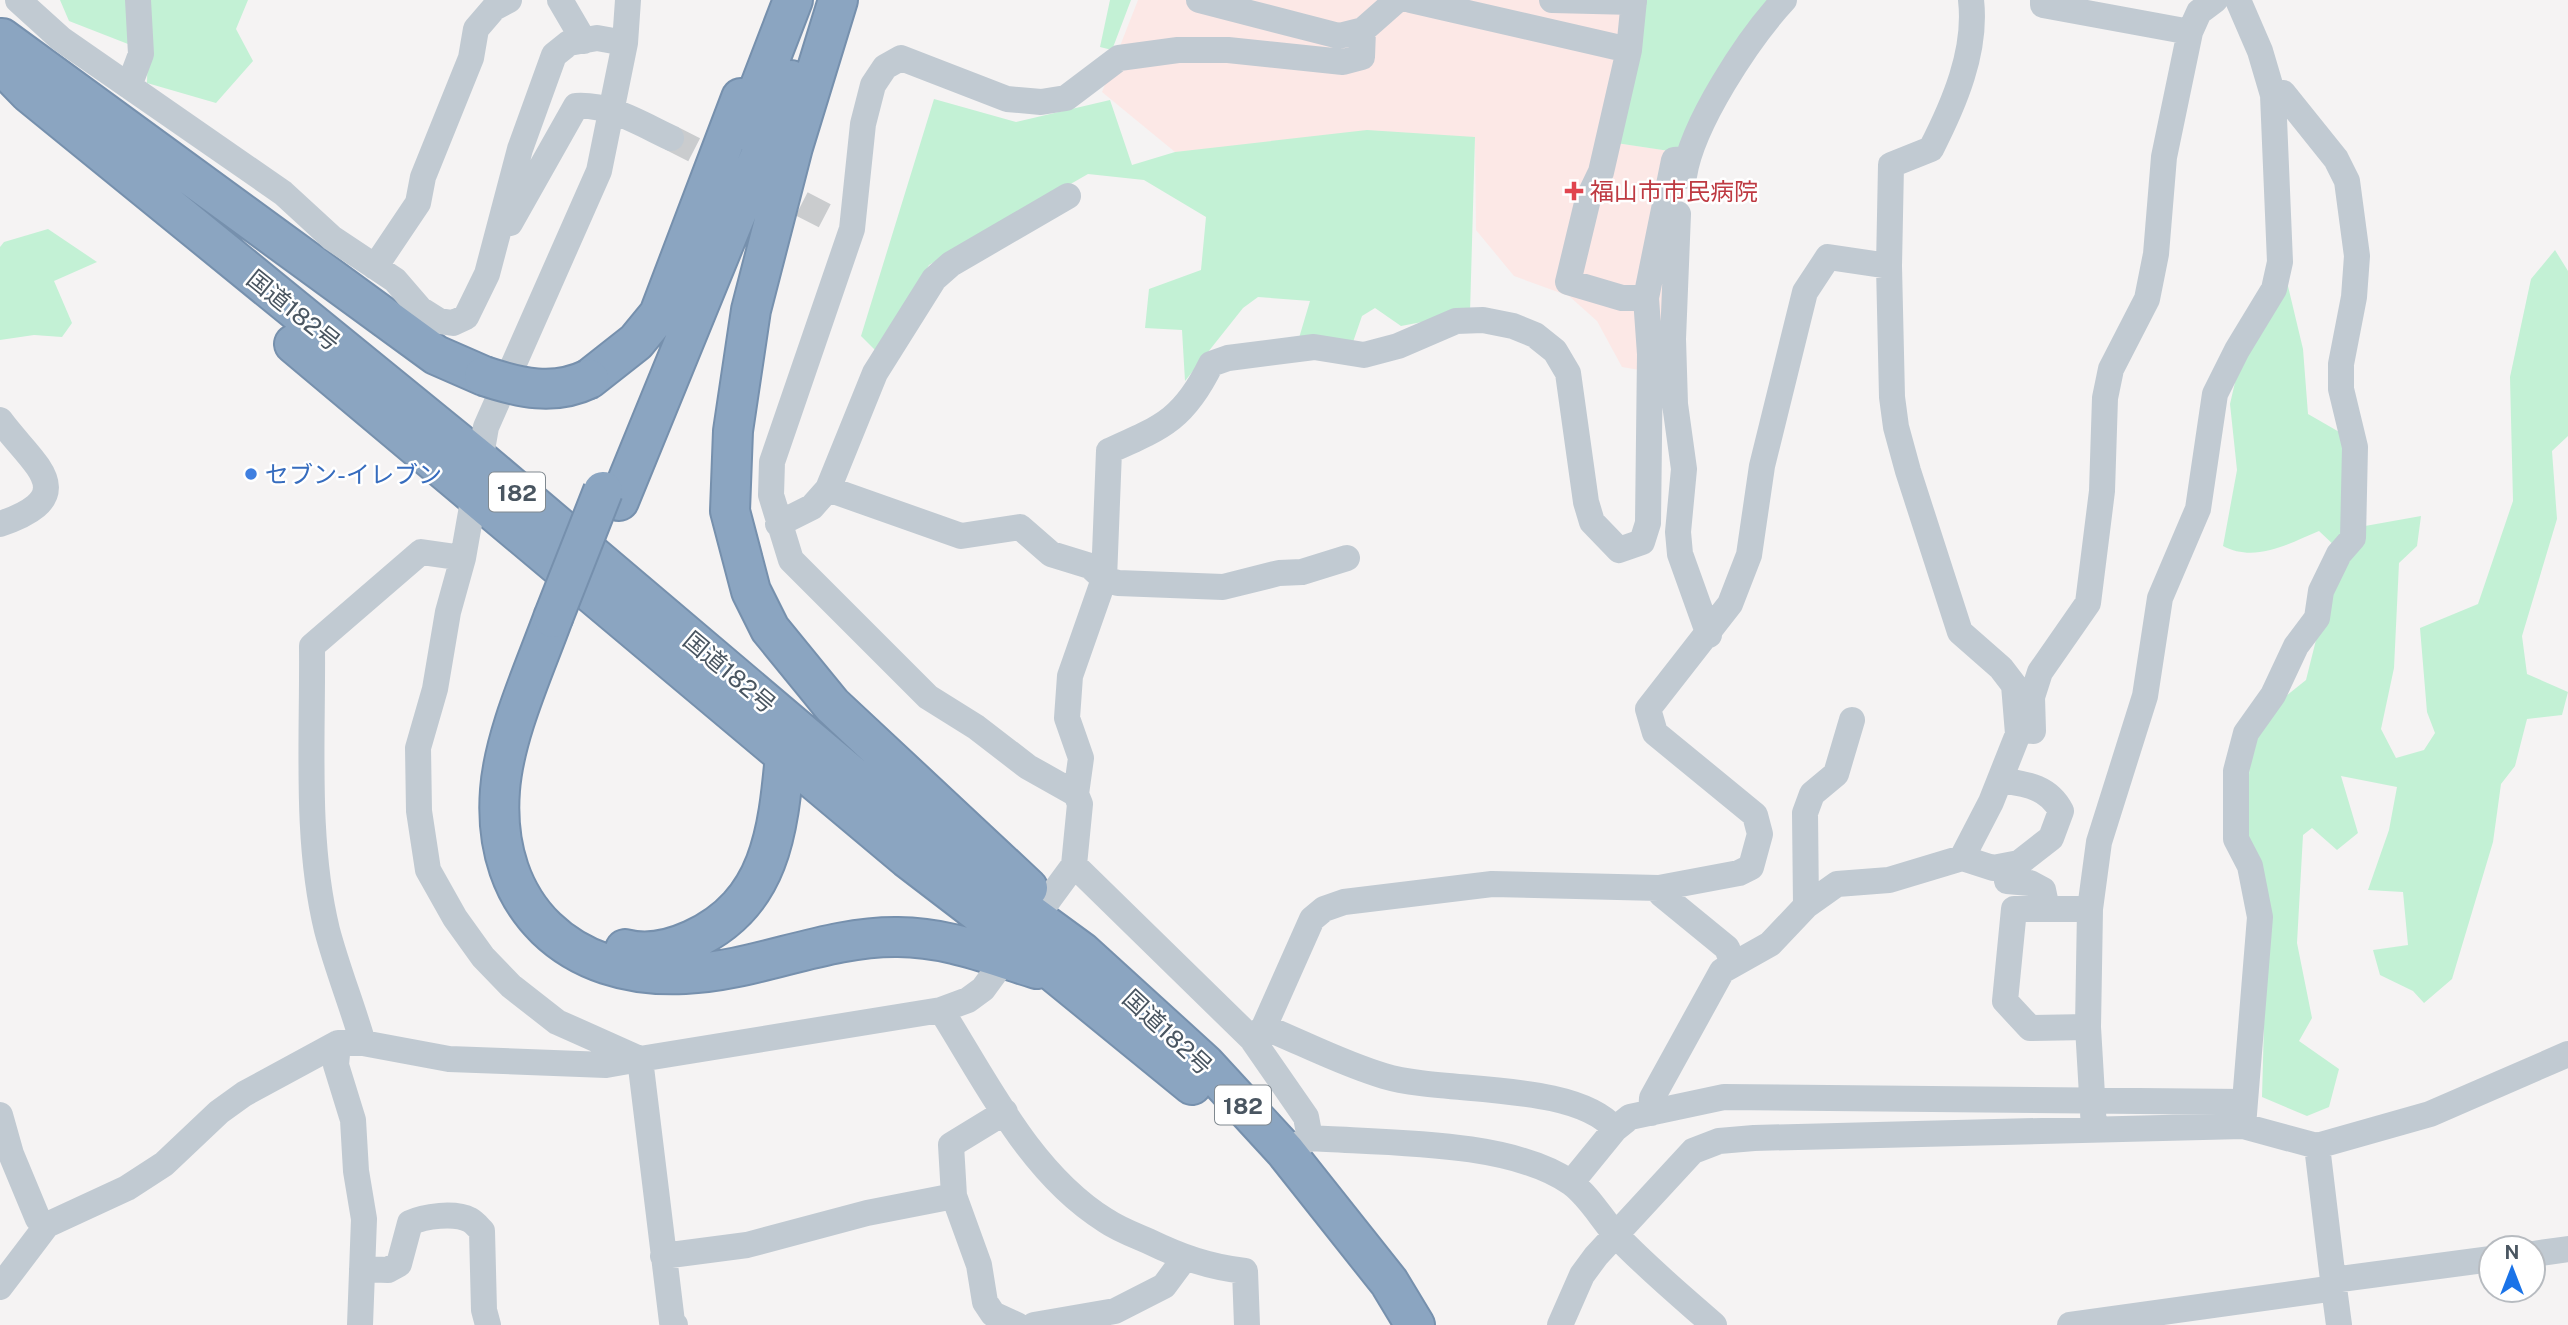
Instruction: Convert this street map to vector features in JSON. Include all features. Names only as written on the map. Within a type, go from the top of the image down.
[{"type":"highway","points":[[0,36],[436,355],[484,376],[526,388],[551,389],[573,387],[589,379],[636,342],[659,314],[778,0]]},
{"type":"highway","points":[[793,0],[611,496],[562,623],[518,717],[500,789],[501,828],[508,866],[537,921],[557,940],[586,958],[633,972],[685,974],[723,970],[847,941],[896,936],[958,943],[1026,932]]},
{"type":"highway","points":[[611,496],[824,0]]},
{"type":"highway","points":[[838,0],[793,147],[751,310],[733,431],[730,512],[751,592],[770,629],[1026,932]]},
{"type":"highway","name":"国道182号","points":[[0,63],[39,102],[478,478],[785,755],[907,858],[1026,932],[1069,963],[1205,1064],[1298,1144],[1415,1325]]},
{"type":"highway","name":"国道182号","points":[[0,97],[922,835],[1026,932]]},
{"type":"highway","points":[[562,623],[521,790],[525,860],[545,898],[570,927],[595,941],[634,951],[674,948],[729,918],[751,893],[776,836],[785,755]]},
{"type":"highway","name":"国道182号","points":[[1069,963],[1187,1080],[1331,1243],[1387,1325]]},
{"type":"street","points":[[18,0],[61,39],[283,193],[332,238],[395,280],[420,309],[439,321],[453,323],[466,317],[487,274],[520,149],[554,55],[569,43],[597,38],[625,43]]},
{"type":"street","points":[[129,86],[141,54],[138,0]]},
{"type":"street","points":[[375,267],[418,203],[424,177],[471,58],[476,29],[494,8],[509,0]]},
{"type":"street","points":[[560,0],[584,41]]},
{"type":"street","points":[[628,0],[625,43],[599,171],[543,303],[486,426],[463,558],[448,612],[435,689],[418,748],[419,811],[428,870],[455,918],[483,957],[511,986],[557,1022],[640,1059]]},
{"type":"street","points":[[1199,0],[1318,33],[1339,36],[1363,30],[1397,0]]},
{"type":"street","points":[[1411,0],[1499,10],[1629,50]]},
{"type":"street","points":[[1552,0],[1634,1],[1629,50],[1601,172],[1588,199],[1568,282],[1622,298],[1646,298]]},
{"type":"street","points":[[1709,635],[1680,554],[1678,533],[1684,468],[1675,404],[1674,260],[1687,159],[1702,121],[1768,18],[1784,0]]},
{"type":"street","points":[[1962,858],[2000,780],[2018,734],[2014,685],[2001,668],[1960,632],[1908,471],[1896,426],[1892,397],[1889,266],[1891,165],[1931,149],[1955,102],[1973,24],[1971,0]]},
{"type":"street","points":[[2043,0],[2043,5],[2190,32]]},
{"type":"street","points":[[2000,780],[2015,771],[2034,733],[2032,697],[2040,672],[2088,603],[2102,491],[2105,398],[2111,369],[2147,299],[2156,254],[2164,157],[2190,32],[2199,12],[2216,0]]},
{"type":"street","points":[[2094,1129],[2088,1027],[2090,909],[2099,842],[2145,696],[2160,598],[2198,509],[2216,394],[2237,350],[2274,289],[2280,262],[2273,95],[2260,51],[2238,0]]},
{"type":"street","points":[[1076,794],[1028,767],[976,727],[928,697],[791,560],[778,524],[771,495],[772,462],[841,224],[873,85],[885,67],[901,58],[1007,99],[1041,102],[1066,98],[1119,58],[1178,50],[1228,50],[1343,62],[1362,57],[1363,30]]},
{"type":"street","points":[[2244,1114],[2260,917],[2250,866],[2236,839],[2236,771],[2245,733],[2273,695],[2296,646],[2318,618],[2320,591],[2339,554],[2353,538],[2355,447],[2341,389],[2341,364],[2354,297],[2357,256],[2347,181],[2336,159],[2283,93],[2273,95]]},
{"type":"street","points":[[499,229],[510,223],[576,106],[594,105],[671,138]]},
{"type":"street","points":[[0,1287],[47,1225],[127,1188],[164,1164],[219,1112],[244,1094],[350,1043],[449,1059],[606,1065],[941,1010],[968,1000],[983,989],[1074,865],[1080,804],[1076,794],[1081,758],[1067,718],[1070,676],[1104,579],[1109,450],[1164,426],[1198,390],[1211,364],[1228,358],[1314,347],[1364,355],[1398,346],[1456,321],[1483,320],[1513,326],[1535,335],[1555,351],[1568,373],[1581,474],[1592,523],[1619,550],[1642,542],[1648,523],[1650,354],[1646,298],[1674,160],[1687,159]]},
{"type":"street","points":[[778,524],[812,507],[828,489],[875,373],[934,279],[951,264],[1068,196]]},
{"type":"street","points":[[1258,1033],[1312,919],[1324,909],[1344,902],[1492,884],[1659,888],[1739,873],[1751,867],[1760,834],[1755,815],[1655,733],[1648,709],[1709,635],[1730,604],[1749,555],[1762,466],[1805,292],[1828,257],[1889,266]]},
{"type":"street","points":[[0,420],[20,447],[40,464],[47,481],[45,494],[40,502],[19,517],[0,524]]},
{"type":"street","points":[[828,489],[961,536],[1020,527],[1051,554],[1090,566],[1104,579],[1118,583],[1223,587],[1279,573],[1302,572],[1347,558]]},
{"type":"street","points":[[360,1325],[364,1219],[356,1171],[353,1120],[336,1065],[350,1043],[327,929],[314,826],[312,646],[421,552],[463,558]]},
{"type":"street","points":[[1806,905],[1805,813],[1812,794],[1836,774],[1852,720]]},
{"type":"street","points":[[1651,1113],[1652,1098],[1722,971],[1770,944],[1806,905],[1838,884],[1889,880],[1962,858],[1993,867],[2019,863],[2051,838],[2061,811],[2054,797],[2035,786],[2000,780]]},
{"type":"street","points":[[1074,865],[1258,1033],[1306,1117],[1298,1144],[1463,1149],[1519,1161],[1571,1183],[1616,1235],[1714,1325]]},
{"type":"street","points":[[2004,866],[2007,881],[2030,883],[2043,890],[2047,909]]},
{"type":"street","points":[[1659,888],[1661,894],[1727,948],[1733,964]]},
{"type":"street","points":[[2088,1027],[2030,1028],[2005,1002],[2014,909],[2090,909]]},
{"type":"street","points":[[941,1010],[1005,1112],[1046,1168],[1082,1203],[1105,1221],[1184,1259],[1210,1267],[1245,1271],[1247,1325]]},
{"type":"street","points":[[1258,1033],[1385,1077],[1560,1099],[1605,1117],[1615,1129]]},
{"type":"street","points":[[1571,1183],[1615,1129],[1630,1117],[1724,1097],[2092,1101],[2244,1114],[2317,1146],[2430,1114],[2568,1054]]},
{"type":"street","points":[[640,1059],[672,1324]]},
{"type":"street","points":[[1005,1112],[951,1145],[954,1196],[979,1265],[985,1302],[993,1314],[1017,1325]]},
{"type":"street","points":[[1560,1325],[1582,1275],[1616,1235],[1693,1151],[1719,1141],[2094,1129],[2244,1114]]},
{"type":"street","points":[[0,1115],[11,1154],[38,1219],[47,1225]]},
{"type":"street","points":[[2317,1146],[2339,1325]]},
{"type":"street","points":[[663,1256],[747,1245],[867,1213],[954,1196]]},
{"type":"street","points":[[362,1269],[388,1270],[399,1264],[410,1223],[418,1219],[456,1216],[470,1220],[482,1231],[484,1310],[488,1325]]},
{"type":"street","points":[[2547,1252],[2568,1249]]},
{"type":"street","points":[[1034,1325],[1115,1311],[1164,1286],[1184,1259]]},
{"type":"street","points":[[2070,1325],[2477,1261]]},
{"type":"shaded area","name":"福山市市民病院","points":[[1138,0],[1646,0],[1617,143],[1676,152],[1657,373],[1622,367],[1597,321],[1569,296],[1514,276],[1476,230],[1475,137],[1175,152],[1102,92]]},
{"type":"green space","points":[[60,0],[132,0],[128,44],[69,21]]},
{"type":"green space","points":[[149,0],[248,0],[236,29],[253,61],[216,103],[147,83]]},
{"type":"green space","points":[[1110,0],[1131,0],[1112,50],[1100,47]]},
{"type":"green space","points":[[1646,0],[1772,0],[1676,152],[1616,143]]},
{"type":"green space","points":[[934,99],[1016,122],[1110,100],[1132,165],[1175,152],[1367,130],[1475,137],[1470,313],[1401,326],[1375,308],[1362,316],[1353,342],[1299,338],[1310,301],[1258,297],[1243,308],[1185,381],[1182,330],[1145,328],[1149,289],[1201,270],[1206,217],[1144,180],[1088,174],[929,265],[879,354],[861,336]]},
{"type":"green space","points":[[48,229],[97,262],[54,281],[72,323],[62,337],[34,335],[0,340],[0,247],[4,242]]},
{"type":"green space","points":[[2555,250],[2568,271],[2568,436],[2552,451],[2557,519],[2522,636],[2527,674],[2568,692],[2562,715],[2527,719],[2515,766],[2501,784],[2493,842],[2452,979],[2424,1003],[2413,991],[2380,975],[2373,950],[2408,945],[2403,892],[2368,890],[2389,830],[2397,787],[2341,776],[2358,833],[2337,850],[2312,828],[2303,835],[2297,943],[2312,1018],[2299,1041],[2339,1069],[2329,1107],[2307,1116],[2262,1097],[2267,916],[2246,833],[2251,737],[2276,704],[2306,680],[2330,584],[2365,526],[2421,516],[2417,546],[2399,563],[2394,668],[2381,729],[2396,758],[2424,750],[2435,733],[2427,712],[2420,628],[2478,604],[2513,501],[2510,377],[2531,279]]},
{"type":"green space","points":[[2287,282],[2303,349],[2308,414],[2341,433],[2348,472],[2347,536],[2337,548],[2319,531],[2271,550],[2247,553],[2235,551],[2223,546],[2237,470],[2230,404],[2242,352]]},
{"type":"tunnel","points":[[671,138],[732,169]]},
{"type":"tunnel","points":[[767,186],[829,218]]},
{"type":"place","name":"福山市市民病院","points":[[1574,191]]},
{"type":"place","name":"セブン-イレブン","points":[[251,474]]}]
